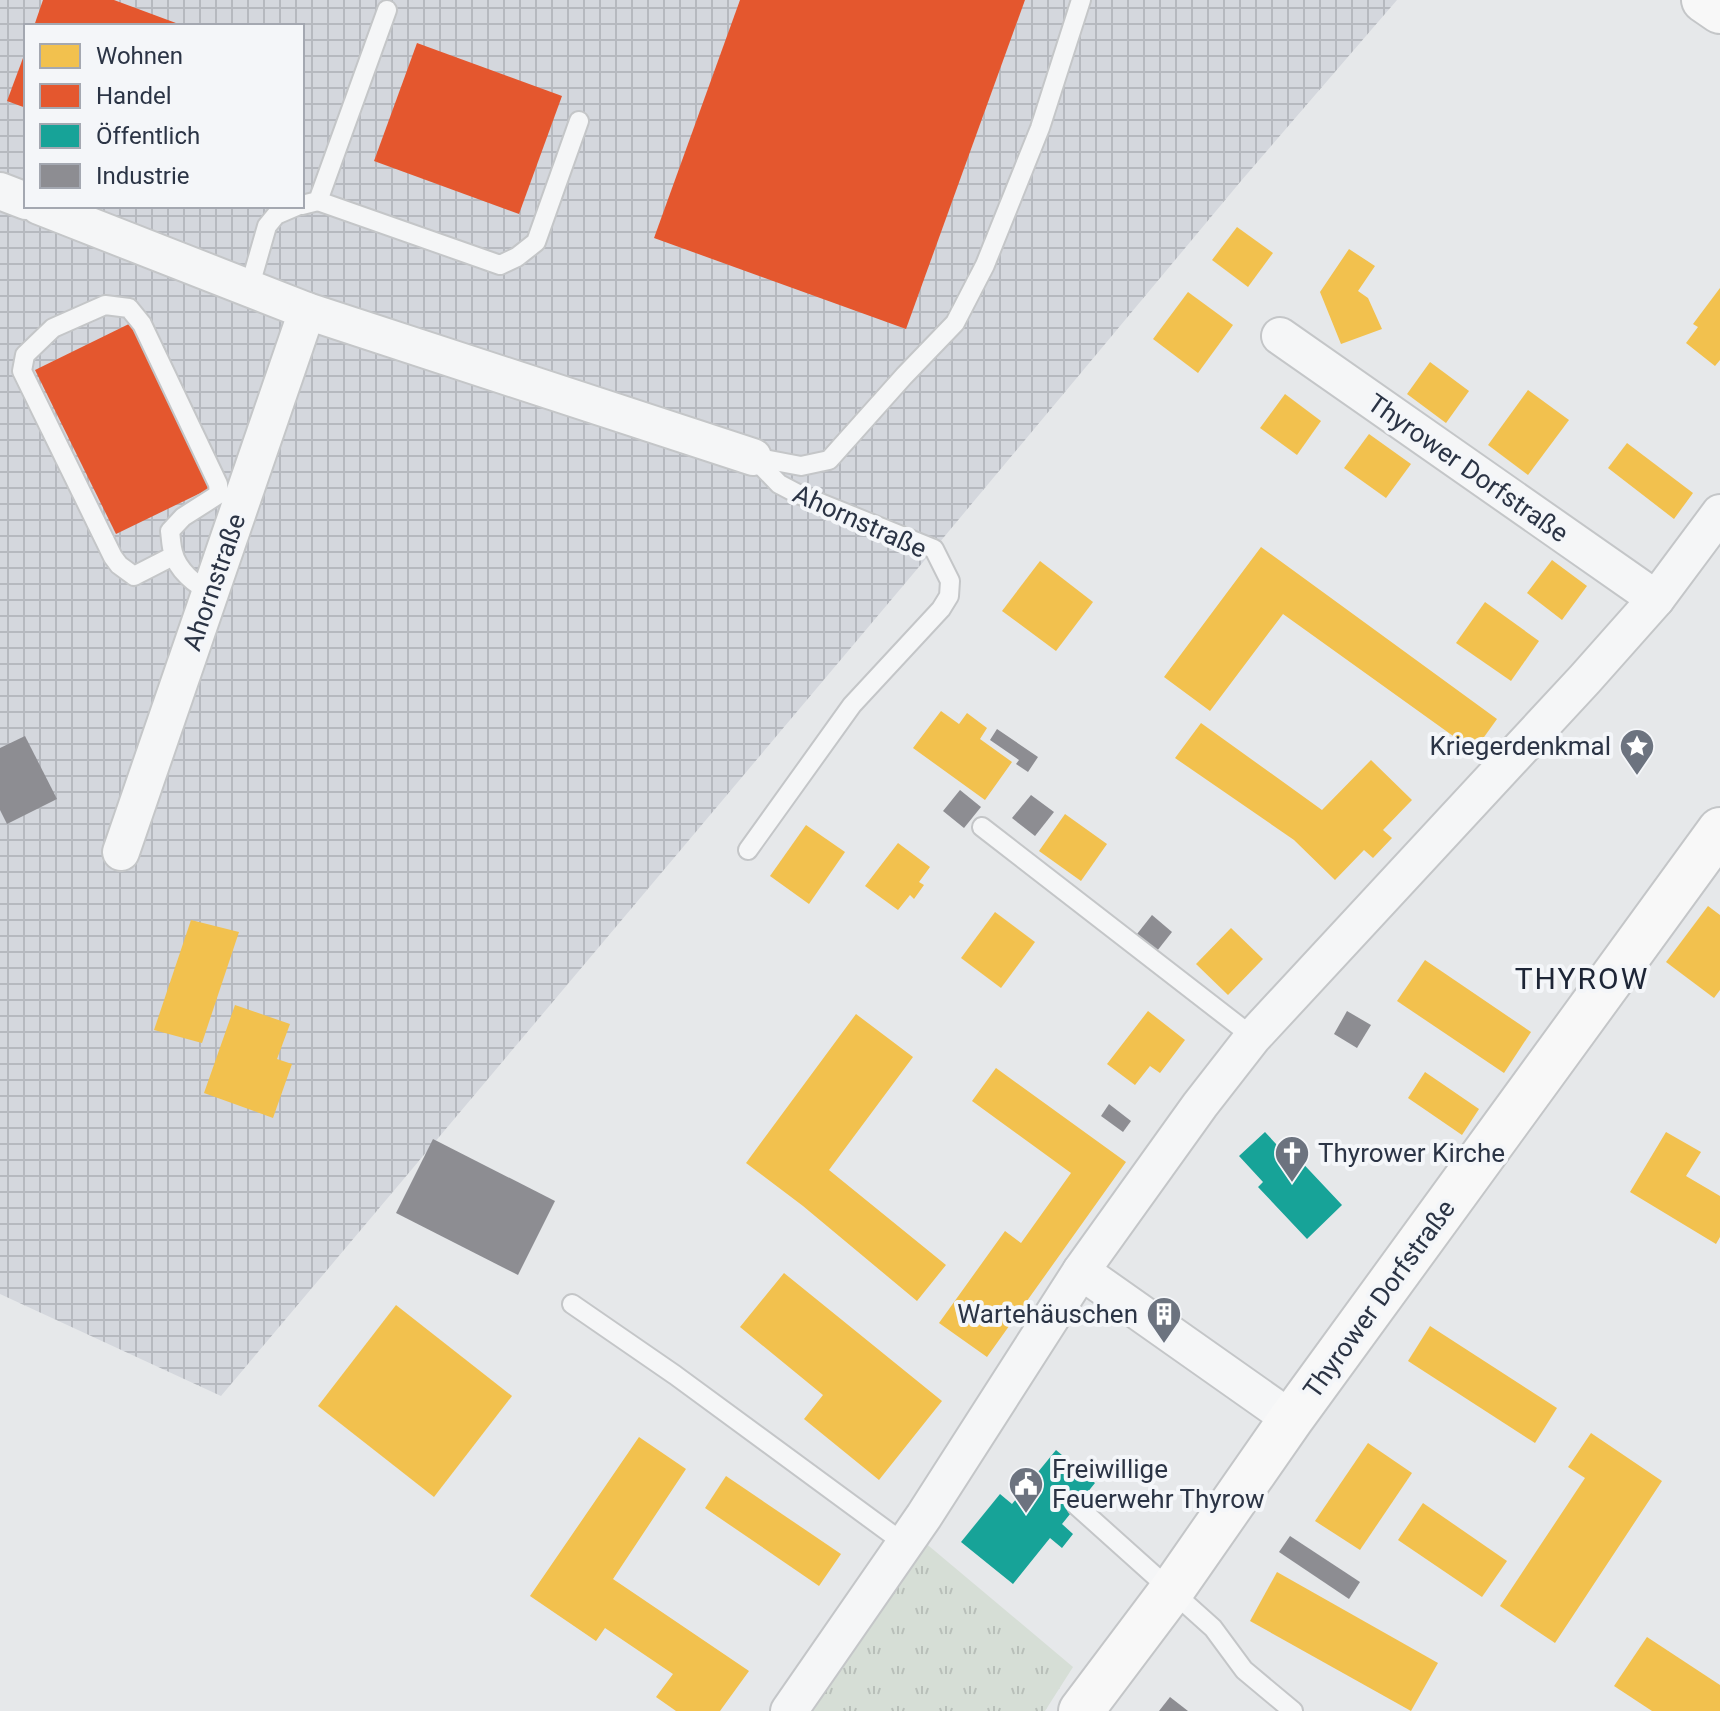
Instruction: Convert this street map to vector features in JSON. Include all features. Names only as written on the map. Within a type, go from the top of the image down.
[{"type":"main road","points":[[1704,0],[1720,11]]},
{"type":"main road","name":"Thyrower Dorfstraße","points":[[1081,1711],[1172,1590],[1291,1419],[1720,830]]},
{"type":"street","points":[[0,191],[24,200]]},
{"type":"street","name":"Ahornstraße","points":[[44,208],[307,311],[753,457]]},
{"type":"street","name":"Ahornstraße","points":[[121,852],[307,311]]},
{"type":"street","name":"Thyrower Dorfstraße","points":[[1280,336],[1656,599]]},
{"type":"street","points":[[789,1711],[905,1544],[1081,1271],[1200,1105],[1253,1037],[1656,599],[1720,513]]},
{"type":"street","name":"Thyrower Dorfstraße","points":[[1081,1271],[1291,1419]]},
{"type":"lane","points":[[753,457],[801,466],[829,460],[955,323],[985,265],[1040,128],[1081,0]]},
{"type":"lane","points":[[387,10],[306,204],[500,265],[517,257],[536,242],[579,121]]},
{"type":"lane","points":[[249,289],[267,226],[276,215],[295,208]]},
{"type":"lane","points":[[173,556],[134,576],[119,565],[22,371],[25,355],[53,328],[105,305],[129,308],[142,324],[218,484],[219,494],[183,517],[170,531],[173,556],[190,578],[211,591]]},
{"type":"lane","name":"Ahornstraße","points":[[748,850],[852,705],[941,609],[949,596],[950,581],[934,549],[798,494],[779,484],[753,457]]},
{"type":"lane","points":[[982,827],[1253,1037]]},
{"type":"lane","points":[[572,1304],[675,1375],[905,1544]]},
{"type":"lane","points":[[1077,1506],[1213,1628],[1244,1670],[1293,1711]]},
{"type":"shaded area","points":[[0,0],[1397,0],[1241,181],[221,1396],[0,1294]]},
{"type":"green space","points":[[923,1541],[1073,1667],[1045,1711],[800,1711]]},
{"type":"building: Wohnen","points":[[1237,227],[1273,253],[1248,287],[1212,260]]},
{"type":"building: Wohnen","points":[[1349,249],[1375,266],[1358,291],[1368,298],[1382,329],[1341,344],[1320,292]]},
{"type":"building: Wohnen","points":[[1720,288],[1720,360],[1715,366],[1686,343],[1698,327],[1693,324]]},
{"type":"building: Wohnen","points":[[1188,292],[1233,325],[1198,373],[1153,339]]},
{"type":"building: Wohnen","points":[[1430,362],[1469,391],[1446,423],[1407,394]]},
{"type":"building: Wohnen","points":[[1528,390],[1569,420],[1528,475],[1488,445]]},
{"type":"building: Wohnen","points":[[1285,394],[1321,421],[1297,455],[1260,428]]},
{"type":"building: Wohnen","points":[[1369,434],[1411,464],[1386,498],[1344,468]]},
{"type":"building: Wohnen","points":[[1627,443],[1693,493],[1674,519],[1608,468]]},
{"type":"building: Wohnen","points":[[1261,547],[1497,719],[1474,751],[1283,614],[1210,711],[1164,677]]},
{"type":"building: Wohnen","points":[[1552,560],[1587,586],[1562,620],[1527,593]]},
{"type":"building: Wohnen","points":[[1040,561],[1093,602],[1056,651],[1002,611]]},
{"type":"building: Wohnen","points":[[1485,602],[1539,641],[1511,681],[1456,643]]},
{"type":"building: Wohnen","points":[[941,711],[959,724],[967,713],[987,728],[980,739],[1012,762],[985,800],[913,748]]},
{"type":"building: Wohnen","points":[[1201,723],[1322,810],[1371,760],[1412,800],[1383,830],[1392,838],[1373,858],[1364,850],[1335,880],[1294,840],[1175,758]]},
{"type":"building: Wohnen","points":[[1065,814],[1107,844],[1081,881],[1039,851]]},
{"type":"building: Wohnen","points":[[806,825],[845,852],[809,904],[770,876]]},
{"type":"building: Wohnen","points":[[898,843],[930,867],[919,882],[924,885],[914,899],[910,895],[898,910],[865,886]]},
{"type":"building: Wohnen","points":[[1708,906],[1720,915],[1720,990],[1714,998],[1666,962]]},
{"type":"building: Wohnen","points":[[995,912],[1035,942],[1001,988],[961,958]]},
{"type":"building: Wohnen","points":[[191,920],[239,932],[202,1043],[154,1030]]},
{"type":"building: Wohnen","points":[[1231,928],[1263,959],[1228,995],[1196,964]]},
{"type":"building: Wohnen","points":[[1425,960],[1531,1032],[1504,1073],[1397,1001]]},
{"type":"building: Wohnen","points":[[235,1005],[290,1024],[277,1059],[292,1064],[273,1118],[204,1093]]},
{"type":"building: Wohnen","points":[[1148,1011],[1185,1040],[1160,1073],[1150,1066],[1135,1085],[1107,1064]]},
{"type":"building: Wohnen","points":[[856,1014],[913,1057],[829,1170],[946,1265],[917,1301],[746,1163]]},
{"type":"building: Wohnen","points":[[996,1068],[1126,1162],[987,1357],[939,1323],[1005,1231],[1021,1243],[1071,1173],[972,1101]]},
{"type":"building: Wohnen","points":[[1425,1072],[1479,1109],[1462,1135],[1408,1098]]},
{"type":"building: Wohnen","points":[[1666,1132],[1701,1152],[1686,1176],[1720,1196],[1720,1237],[1716,1244],[1630,1192]]},
{"type":"building: Wohnen","points":[[784,1273],[942,1401],[879,1480],[804,1419],[823,1395],[740,1327]]},
{"type":"building: Wohnen","points":[[396,1305],[512,1396],[434,1497],[318,1406]]},
{"type":"building: Wohnen","points":[[1430,1326],[1557,1408],[1535,1443],[1408,1361]]},
{"type":"building: Wohnen","points":[[1591,1433],[1662,1481],[1555,1643],[1500,1606],[1585,1478],[1568,1467]]},
{"type":"building: Wohnen","points":[[639,1437],[686,1469],[613,1579],[749,1671],[720,1711],[676,1711],[656,1697],[673,1674],[605,1628],[596,1641],[530,1596]]},
{"type":"building: Wohnen","points":[[1368,1443],[1412,1473],[1360,1550],[1315,1521]]},
{"type":"building: Wohnen","points":[[726,1476],[841,1554],[819,1586],[705,1508]]},
{"type":"building: Wohnen","points":[[1423,1503],[1507,1561],[1482,1597],[1398,1540]]},
{"type":"building: Wohnen","points":[[1277,1572],[1438,1663],[1411,1711],[1250,1621]]},
{"type":"building: Wohnen","points":[[1647,1637],[1720,1685],[1720,1711],[1652,1711],[1614,1686]]},
{"type":"building: Handel","points":[[43,0],[114,0],[179,24],[35,24]]},
{"type":"building: Handel","points":[[740,0],[1025,0],[906,329],[654,238]]},
{"type":"building: Handel","points":[[417,43],[562,96],[519,214],[374,161]]},
{"type":"building: Handel","points":[[24,55],[24,107],[7,101]]},
{"type":"building: Handel","points":[[135,321],[215,486],[116,534],[35,370]]},
{"type":"building: Öffentlich","name":"Thyrower Kirche","points":[[1265,1132],[1289,1158],[1294,1154],[1342,1205],[1307,1239],[1258,1187],[1263,1182],[1239,1156]]},
{"type":"building: Öffentlich","name":"Freiwillige Feuerwehr Thyrow","points":[[1056,1450],[1095,1483],[1062,1524],[1073,1534],[1062,1548],[1050,1538],[1013,1584],[961,1542],[1000,1494],[1012,1504]]},
{"type":"building: Industrie","points":[[997,729],[1038,757],[1028,772],[1016,764],[1019,760],[990,740]]},
{"type":"building: Industrie","points":[[25,736],[57,799],[7,824],[0,810],[0,748]]},
{"type":"building: Industrie","points":[[960,790],[981,807],[964,828],[943,811]]},
{"type":"building: Industrie","points":[[1031,795],[1054,812],[1035,836],[1012,818]]},
{"type":"building: Industrie","points":[[1152,915],[1172,932],[1157,951],[1137,934]]},
{"type":"building: Industrie","points":[[1347,1011],[1371,1025],[1357,1048],[1334,1034]]},
{"type":"building: Industrie","points":[[1109,1104],[1131,1121],[1123,1132],[1101,1116]]},
{"type":"building: Industrie","points":[[433,1139],[555,1201],[518,1275],[396,1213]]},
{"type":"building: Industrie","points":[[1290,1536],[1360,1582],[1349,1599],[1279,1552]]},
{"type":"building: Industrie","points":[[1170,1697],[1188,1711],[1159,1711]]},
{"type":"place","name":"Kriegerdenkmal","points":[[1637,777]]},
{"type":"place","name":"Thyrower Kirche","points":[[1292,1184]]},
{"type":"place","name":"Wartehäuschen","points":[[1164,1345]]},
{"type":"place","name":"Freiwillige Feuerwehr Thyrow","points":[[1026,1515]]},
{"type":"district","name":"THYROW","points":[[1582,978]]}]
